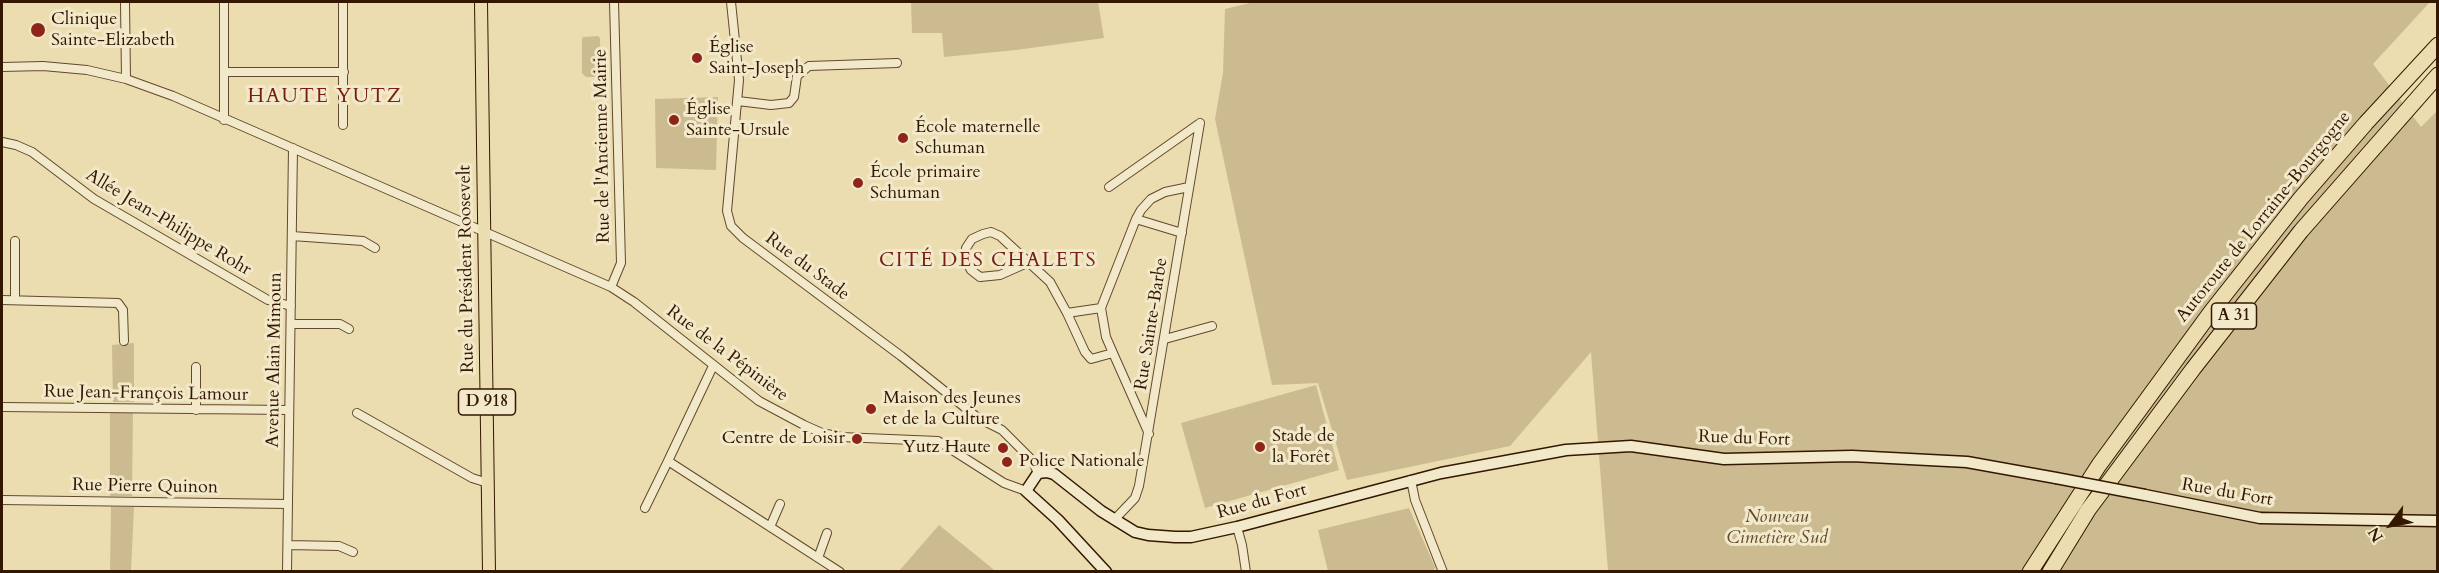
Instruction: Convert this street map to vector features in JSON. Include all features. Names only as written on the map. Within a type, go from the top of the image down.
[{"type":"highway","name":"Autoroute de Lorraine-Bourgogne","points":[[2030,572],[2099,465],[2218,303],[2301,198],[2438,45]]},
{"type":"highway","name":"A 31","points":[[2050,572],[2095,500],[2193,369],[2301,231],[2438,75]]},
{"type":"highway","points":[[2301,231],[2438,91]]},
{"type":"main road","name":"Rue du Président Roosevelt","points":[[481,2],[489,572]]},
{"type":"street","points":[[126,2],[126,79]]},
{"type":"street","points":[[224,2],[224,120]]},
{"type":"street","points":[[343,125],[344,2]]},
{"type":"street","name":"Rue de l'Ancienne Mairie","points":[[611,287],[621,263],[614,2]]},
{"type":"street","name":"Rue du Stade","points":[[731,2],[739,80],[727,211],[731,226],[978,418],[1002,430],[1032,460],[1038,473]]},
{"type":"street","points":[[738,101],[771,105],[789,103],[794,97],[798,76],[809,66],[897,63]]},
{"type":"street","name":"Rue de la Pépinière","points":[[2,68],[69,68],[126,79],[293,148],[611,287],[634,302],[759,401],[782,415],[822,433],[857,439],[938,441],[1004,483],[1026,491]]},
{"type":"street","points":[[224,72],[344,72]]},
{"type":"street","name":"Rue Sainte-Barbe","points":[[1109,188],[1200,123],[1139,486],[1135,498],[1114,520]]},
{"type":"street","name":"Allée Jean-Philippe Rohr","points":[[2,142],[32,152],[94,199],[268,300],[291,306]]},
{"type":"street","name":"Avenue Alain Mimoun","points":[[287,572],[293,148]]},
{"type":"street","points":[[1149,434],[1106,337],[1101,308],[1141,210],[1151,199],[1165,192],[1189,187]]},
{"type":"street","points":[[1136,219],[1182,233]]},
{"type":"street","points":[[1028,263],[1000,275],[980,277],[971,270],[965,259],[966,248],[972,239],[991,232],[1000,236],[1050,282],[1085,352],[1091,359],[1113,353]]},
{"type":"street","points":[[292,236],[363,240],[375,248]]},
{"type":"street","points":[[15,241],[15,300]]},
{"type":"street","points":[[2,300],[118,303],[123,310],[124,341]]},
{"type":"street","points":[[1067,313],[1101,308]]},
{"type":"street","points":[[291,324],[340,324],[350,329]]},
{"type":"street","points":[[1165,339],[1212,326]]},
{"type":"street","points":[[645,508],[713,366]]},
{"type":"street","points":[[196,367],[196,410]]},
{"type":"street","name":"Rue Jean-François Lamour","points":[[2,407],[290,410]]},
{"type":"street","points":[[357,413],[472,478],[488,483]]},
{"type":"street","name":"Rue du Fort","points":[[1038,473],[1054,474],[1114,520],[1135,532],[1191,537],[1237,527],[1411,480],[1566,450],[1630,446],[1724,459],[1852,456],[1967,462],[2260,518],[2438,521]]},
{"type":"street","points":[[668,461],[840,572]]},
{"type":"street","points":[[1038,473],[1026,491],[1065,527],[1107,572]]},
{"type":"street","points":[[1411,480],[1415,500],[1443,572]]},
{"type":"street","name":"Rue Pierre Quinon","points":[[2,500],[288,504]]},
{"type":"street","points":[[770,527],[780,504]]},
{"type":"street","points":[[1237,527],[1246,572]]},
{"type":"street","points":[[818,558],[828,533]]},
{"type":"street","points":[[288,546],[339,546],[353,552]]},
{"type":"green space","points":[[911,2],[1098,2],[1104,38],[944,57],[942,33],[912,33]]},
{"type":"green space","name":"Nouveau Cimetière Sud","points":[[1254,2],[2430,2],[2373,64],[2421,127],[2437,111],[2437,571],[1608,571],[1591,352],[1510,446],[1347,480],[1318,383],[1272,385],[1215,119],[1223,73],[1225,9]]},
{"type":"green space","points":[[598,36],[600,38],[601,74],[599,77],[586,77],[582,73],[582,39]]},
{"type":"green space","points":[[718,97],[716,170],[656,168],[655,99]]},
{"type":"green space","points":[[134,343],[134,402],[113,402],[112,345]]},
{"type":"green space","name":"Stade de la Forêt","points":[[1316,385],[1339,470],[1205,508],[1181,423]]},
{"type":"green space","points":[[110,412],[133,412],[132,496],[110,496]]},
{"type":"green space","points":[[111,507],[134,507],[131,571],[110,571]]},
{"type":"green space","points":[[1409,508],[1435,567],[1434,571],[1328,571],[1318,530]]},
{"type":"green space","points":[[939,525],[993,569],[995,571],[899,571]]},
{"type":"place","name":"Clinique Sainte-Elizabeth","points":[[38,30]]},
{"type":"place","name":"Église Saint-Joseph","points":[[697,58]]},
{"type":"place","name":"Église Sainte-Ursule","points":[[674,120]]},
{"type":"place","name":"École maternelle Schuman","points":[[903,138]]},
{"type":"place","name":"École primaire Schuman","points":[[858,183]]},
{"type":"place","name":"Maison des Jeunes et de la Culture","points":[[871,409]]},
{"type":"place","name":"Centre de Loisir","points":[[857,439]]},
{"type":"place","name":"Stade de la Forêt","points":[[1260,447]]},
{"type":"place","name":"Yutz Haute","points":[[1003,448]]},
{"type":"place","name":"Police Nationale","points":[[1007,462]]},
{"type":"district","name":"HAUTE YUTZ","points":[[325,97]]},
{"type":"district","name":"CITÉ DES CHALETS","points":[[988,261]]}]
